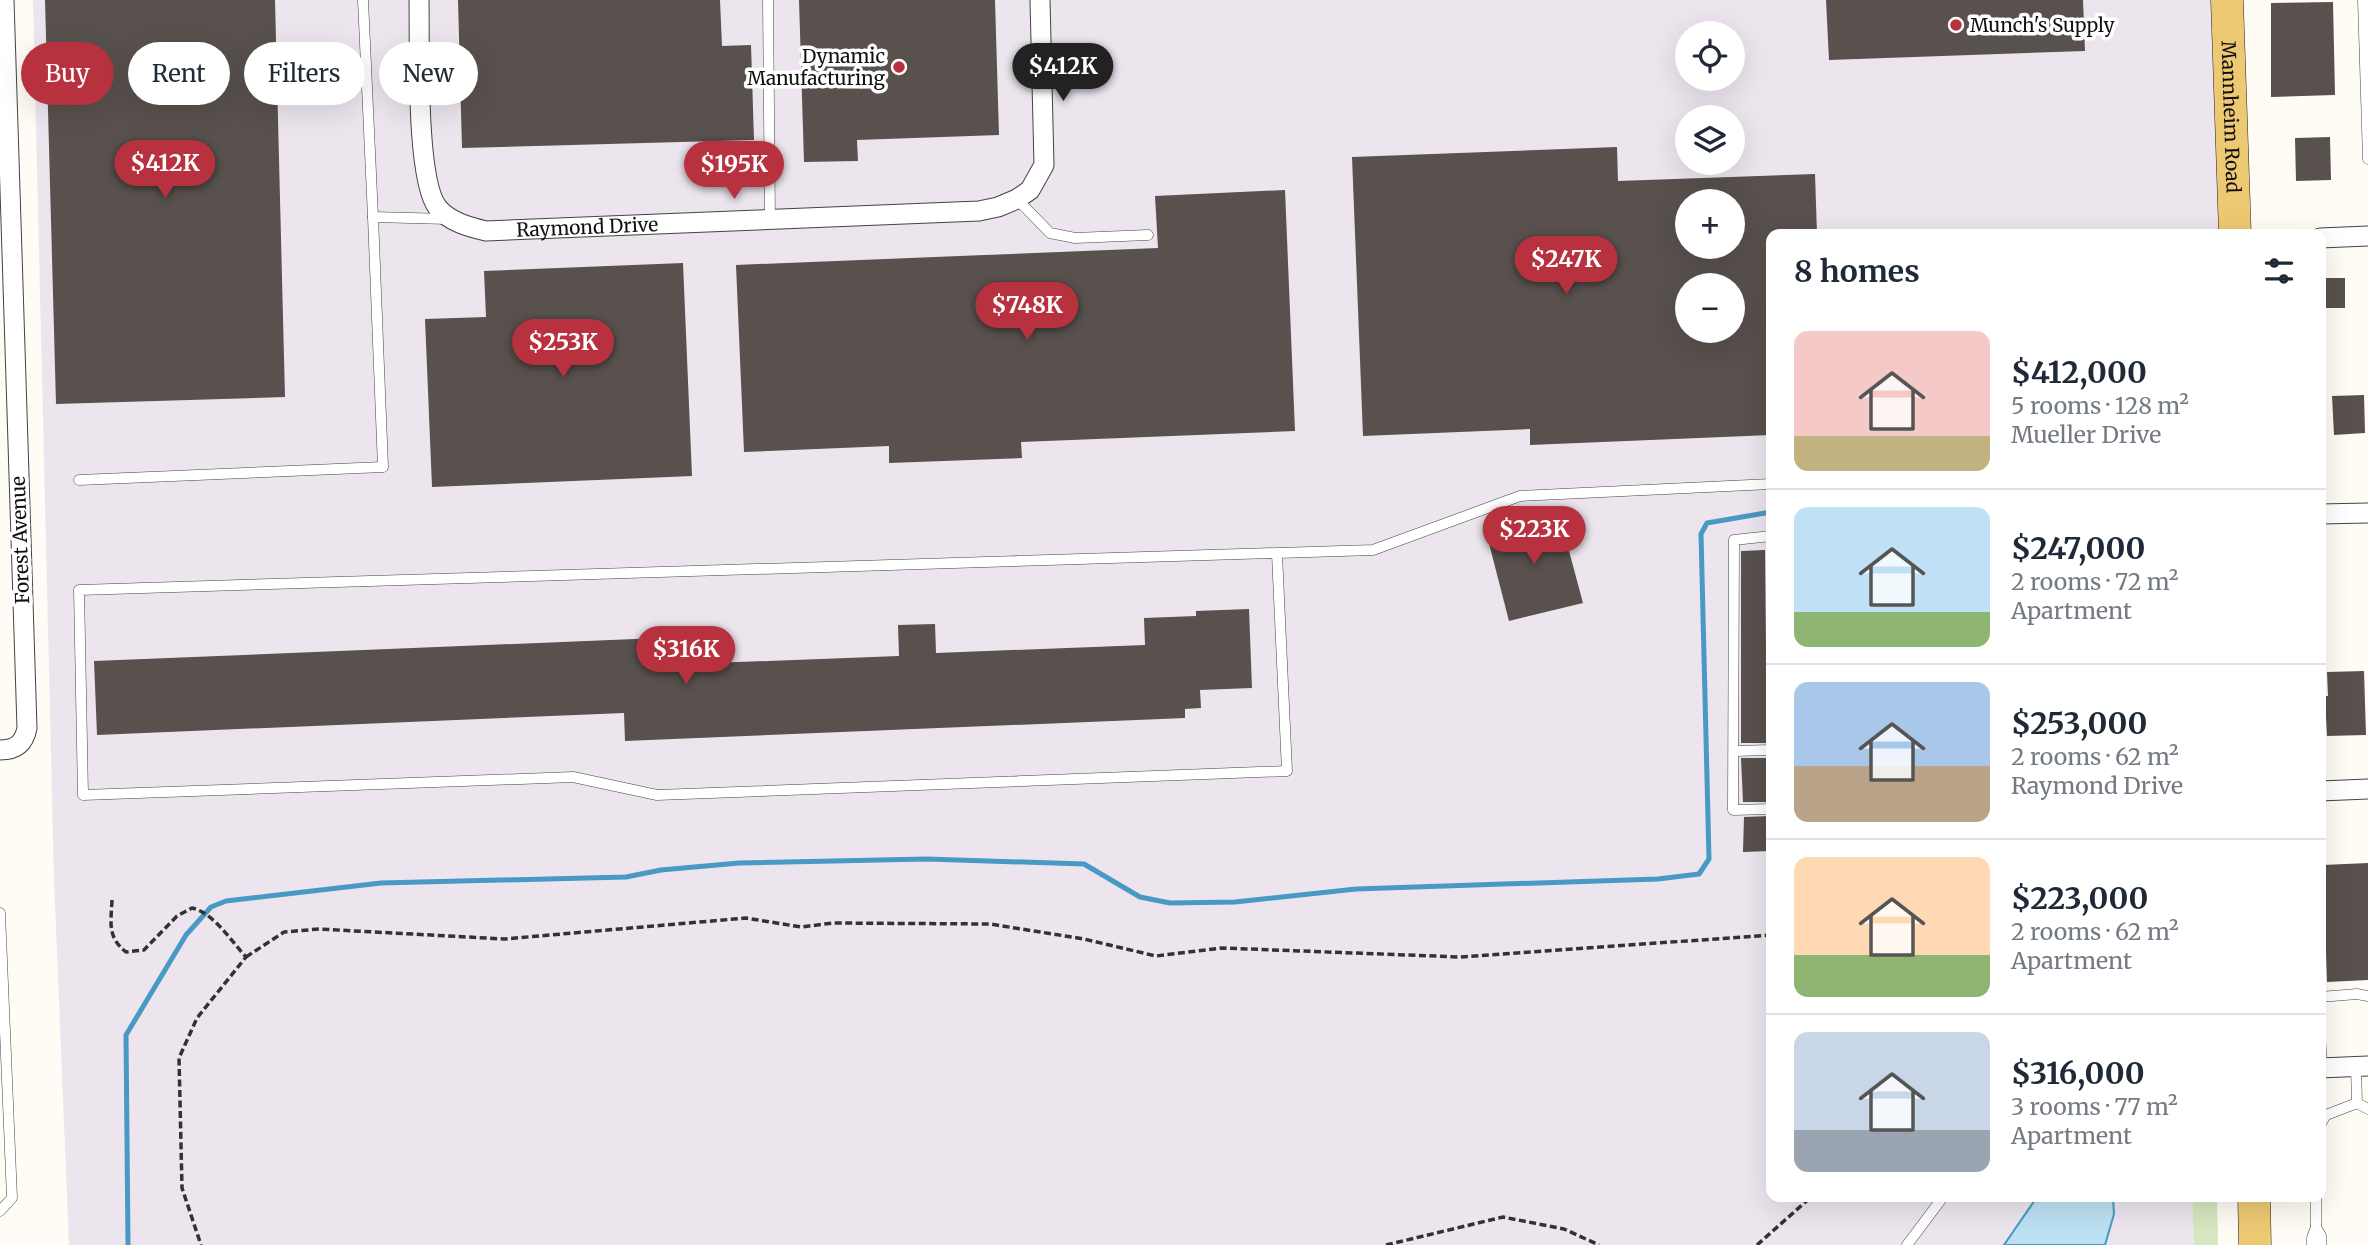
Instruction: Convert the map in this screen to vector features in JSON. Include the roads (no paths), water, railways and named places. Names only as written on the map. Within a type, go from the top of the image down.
[{"type":"main road","name":"Mannheim Road","points":[[2227,0],[2235,229]]},
{"type":"main road","points":[[2254,1202],[2255,1245]]},
{"type":"street","name":"Forest Avenue","points":[[0,750],[15,748],[21,743],[27,729],[5,266],[4,0]]},
{"type":"street","points":[[419,0],[423,156],[429,192],[445,213]]},
{"type":"street","points":[[1024,194],[1044,165],[1040,0]]},
{"type":"street","name":"Raymond Drive","points":[[445,213],[468,227],[485,231],[979,211],[998,207],[1024,194]]},
{"type":"street","points":[[2326,238],[2368,236]]},
{"type":"street","points":[[2326,514],[2368,513]]},
{"type":"street","points":[[2326,791],[2368,789]]},
{"type":"street","points":[[2326,1068],[2362,1067]]},
{"type":"lane","points":[[79,480],[383,467],[363,0]]},
{"type":"lane","points":[[768,0],[770,220]]},
{"type":"lane","points":[[2363,0],[2368,159]]},
{"type":"lane","points":[[1024,194],[1050,233],[1074,238],[1148,235]]},
{"type":"lane","points":[[373,217],[445,213]]},
{"type":"lane","points":[[1277,554],[1287,771],[657,794],[573,777],[83,795],[79,590],[1373,550],[1520,496],[1766,484]]},
{"type":"lane","points":[[1766,537],[1734,540],[1733,810],[1766,808]]},
{"type":"lane","points":[[1734,751],[1766,750]]},
{"type":"lane","points":[[0,913],[5,1172],[12,1198],[0,1212]]},
{"type":"lane","points":[[2326,997],[2357,994],[2368,996]]},
{"type":"lane","points":[[2357,1103],[2362,1067]]},
{"type":"lane","points":[[2326,1115],[2357,1103],[2368,1109]]},
{"type":"lane","points":[[1907,1245],[1939,1202]]},
{"type":"lane","points":[[2312,1245],[2316,1227],[2316,1202]]},
{"type":"lane","points":[[2316,1227],[2321,1236],[2321,1245]]},
{"type":"water","points":[[2034,1202],[2113,1202],[2114,1214],[2105,1245],[2004,1245]]},
{"type":"waterway","points":[[128,1245],[126,1035],[186,935],[211,907],[226,901],[381,883],[626,877],[661,870],[739,863],[927,859],[1084,864],[1140,897],[1170,903],[1235,902],[1356,889],[1658,879],[1699,874],[1709,859],[1701,534],[1707,523],[1766,513]]},
{"type":"place","name":"Munch's Supply","points":[[1956,25]]},
{"type":"place","name":"Dynamic Manufacturing","points":[[899,67]]}]
